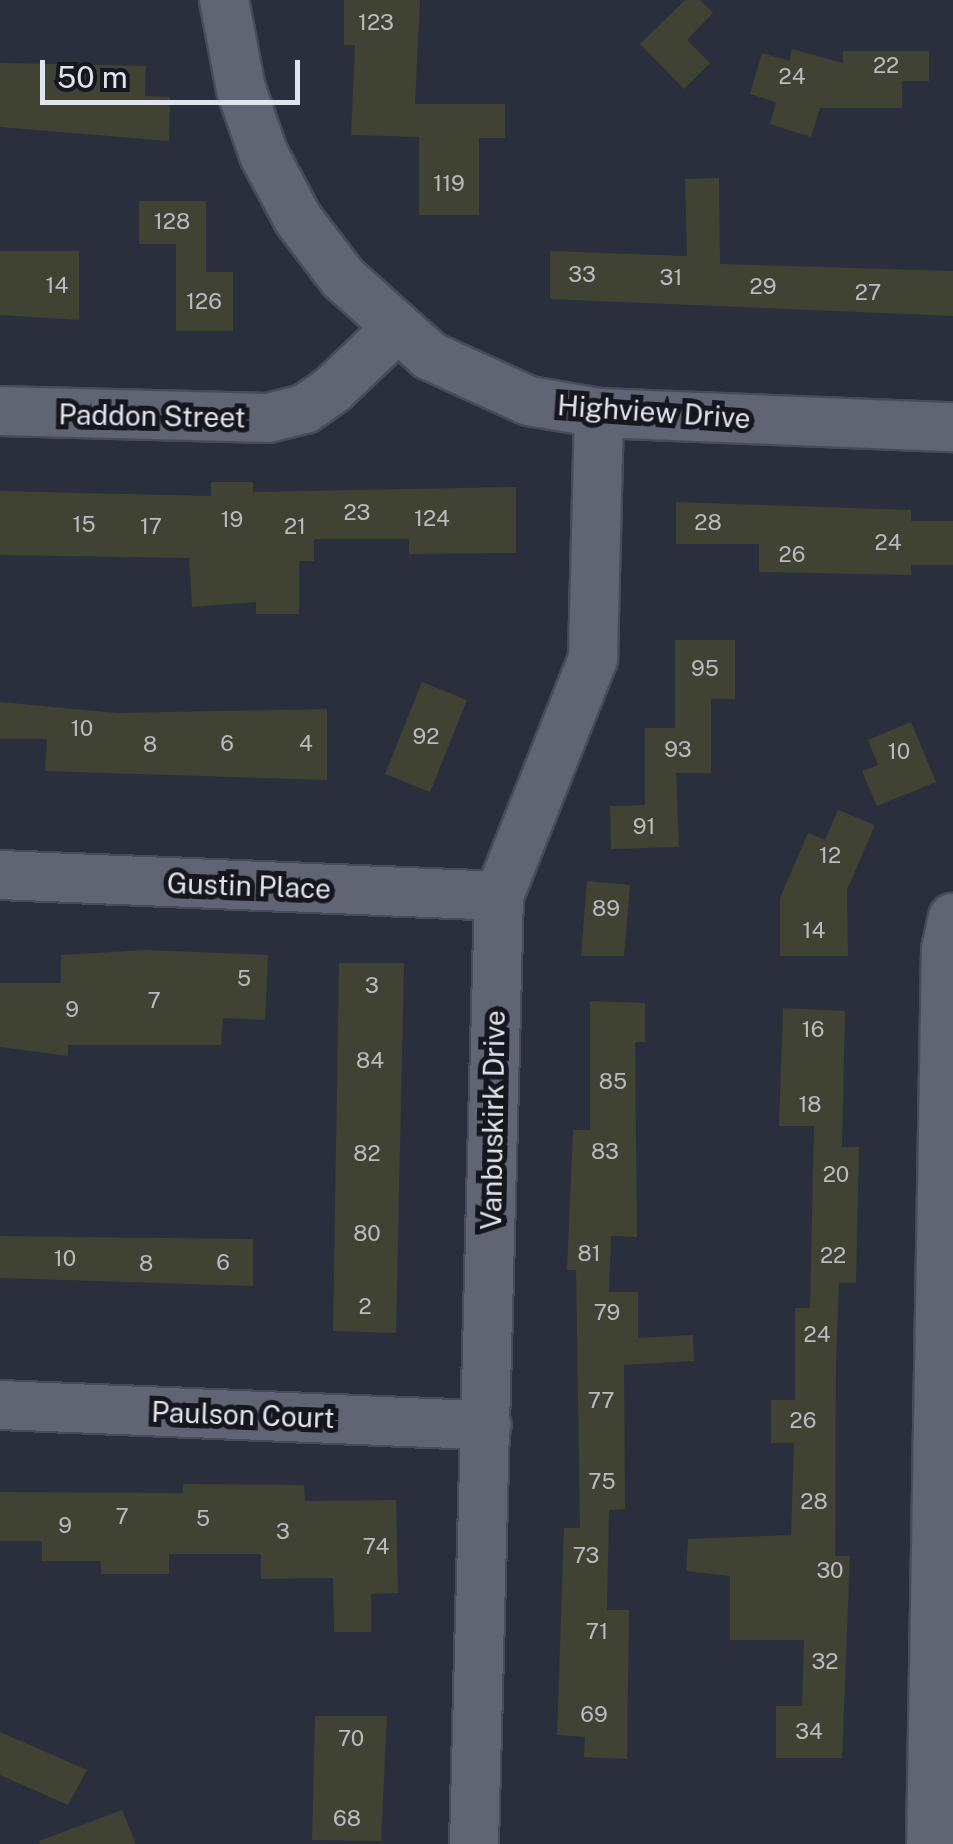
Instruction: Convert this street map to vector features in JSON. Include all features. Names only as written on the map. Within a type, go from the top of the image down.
[{"type":"street","name":"Highview Drive","points":[[224,0],[264,155],[298,219],[394,331],[464,375],[529,400],[599,413],[953,427]]},
{"type":"street","name":"Paddon Street","points":[[0,411],[268,418],[305,409],[332,390],[394,331]]},
{"type":"street","name":"Vanbuskirk Drive","points":[[474,1844],[498,896],[593,658],[599,413]]},
{"type":"street","name":"Gustin Place","points":[[0,876],[498,896]]},
{"type":"street","points":[[930,1844],[946,950],[953,918]]},
{"type":"street","name":"Paulson Court","points":[[0,1406],[486,1425]]},
{"type":"building","points":[[344,0],[420,0],[415,104],[505,104],[505,138],[479,138],[479,215],[419,215],[419,137],[351,135],[355,45],[344,45]]},
{"type":"building","points":[[685,0],[700,0],[713,13],[687,40],[710,63],[684,89],[640,44]]},
{"type":"building","points":[[792,49],[843,63],[843,51],[929,51],[929,81],[902,81],[902,108],[820,108],[811,137],[770,124],[776,102],[750,94],[762,53],[789,61]]},
{"type":"building","points":[[0,63],[146,66],[145,96],[170,97],[169,141],[0,127]]},
{"type":"building","points":[[719,178],[720,264],[953,271],[953,316],[550,299],[550,251],[687,256],[685,179]]},
{"type":"building","points":[[139,201],[206,201],[206,272],[233,272],[233,331],[176,331],[176,244],[139,244]]},
{"type":"building","points":[[0,251],[79,251],[79,320],[0,315]]},
{"type":"building","points":[[211,482],[253,482],[253,492],[516,487],[516,553],[409,554],[409,539],[314,539],[314,561],[299,561],[299,614],[256,614],[256,602],[192,607],[189,558],[0,555],[0,491],[211,496]]},
{"type":"building","points":[[676,502],[911,510],[911,521],[953,521],[953,565],[911,565],[911,575],[759,572],[759,544],[676,544]]},
{"type":"building","points":[[675,640],[735,640],[735,699],[711,699],[711,773],[676,773],[679,847],[611,849],[610,806],[645,805],[645,728],[675,728]]},
{"type":"building","points":[[422,682],[467,700],[430,792],[385,774]]},
{"type":"building","points":[[0,702],[117,713],[327,709],[327,780],[45,771],[47,739],[0,739]]},
{"type":"building","points":[[911,722],[936,782],[877,806],[862,771],[878,765],[868,740]]},
{"type":"building","points":[[838,810],[875,825],[847,890],[848,956],[780,956],[780,898],[808,833],[825,840]]},
{"type":"building","points":[[587,881],[630,885],[624,956],[581,956]]},
{"type":"building","points":[[145,950],[268,955],[265,1020],[223,1018],[221,1045],[68,1045],[68,1056],[0,1047],[0,983],[61,983],[61,955]]},
{"type":"building","points":[[339,963],[404,963],[396,1333],[333,1331]]},
{"type":"building","points":[[590,1001],[645,1003],[645,1042],[635,1042],[637,1237],[611,1236],[609,1292],[638,1292],[638,1338],[693,1335],[694,1361],[624,1365],[625,1509],[609,1510],[607,1610],[629,1610],[627,1759],[584,1757],[585,1737],[557,1735],[564,1528],[580,1528],[576,1270],[567,1270],[573,1130],[590,1130]]},
{"type":"building","points":[[783,1008],[845,1011],[842,1147],[859,1147],[856,1283],[839,1283],[836,1362],[835,1556],[850,1556],[842,1758],[776,1758],[776,1706],[802,1706],[804,1640],[730,1640],[730,1576],[686,1571],[688,1539],[791,1535],[794,1443],[771,1443],[771,1400],[795,1400],[795,1308],[810,1308],[814,1126],[779,1126]]},
{"type":"building","points":[[0,1236],[253,1239],[253,1286],[0,1278]]},
{"type":"building","points":[[183,1484],[304,1485],[305,1501],[396,1500],[398,1593],[371,1594],[371,1632],[334,1632],[333,1578],[261,1579],[261,1554],[169,1554],[169,1574],[101,1574],[101,1561],[42,1561],[42,1541],[0,1541],[0,1492],[183,1493]]},
{"type":"building","points":[[315,1716],[387,1716],[381,1841],[312,1840]]},
{"type":"building","points":[[0,1732],[87,1770],[68,1805],[0,1775]]},
{"type":"building","points":[[122,1810],[136,1844],[40,1844],[39,1841]]}]
